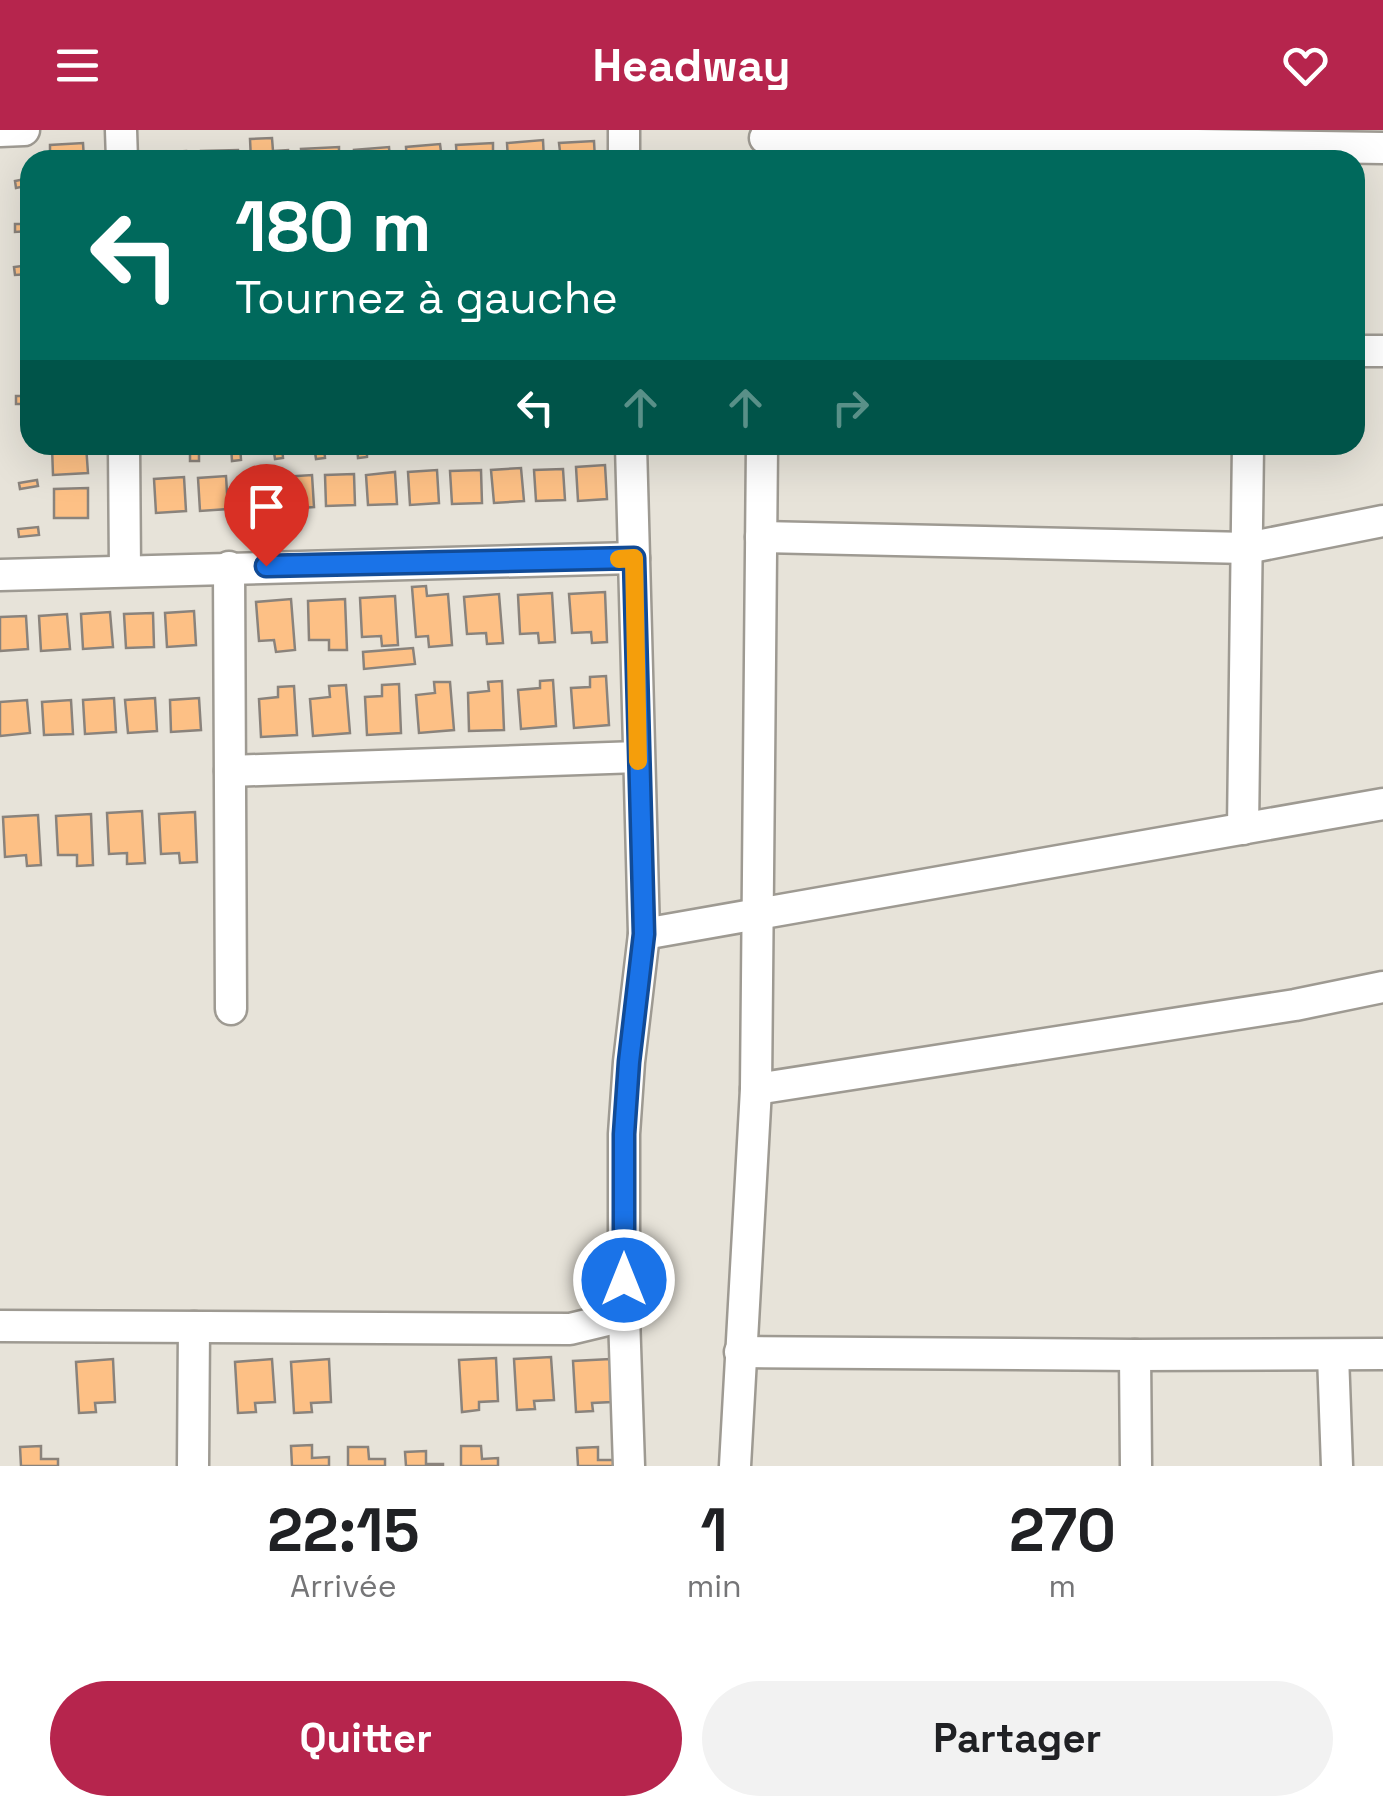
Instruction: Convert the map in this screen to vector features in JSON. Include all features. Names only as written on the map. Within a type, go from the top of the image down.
[{"type":"street","points":[[0,131],[24,130]]},
{"type":"street","points":[[765,143],[1383,148]]},
{"type":"street","points":[[124,455],[125,570]]},
{"type":"street","points":[[629,1466],[624,1134],[644,934],[631,455]]},
{"type":"street","points":[[735,1466],[756,1089],[762,455]]},
{"type":"street","points":[[1243,829],[1248,455]]},
{"type":"street","points":[[761,536],[1247,548],[1383,521]]},
{"type":"street","points":[[0,574],[634,558]]},
{"type":"street","points":[[229,567],[231,1010]]},
{"type":"street","points":[[230,771],[638,757]]},
{"type":"street","points":[[644,934],[1383,804]]},
{"type":"street","points":[[756,1089],[1383,987]]},
{"type":"street","points":[[0,1326],[570,1328],[624,1316]]},
{"type":"street","points":[[193,1466],[194,1327]]},
{"type":"street","points":[[740,1352],[1383,1354]]},
{"type":"street","points":[[1134,1356],[1136,1466]]},
{"type":"street","points":[[1333,1356],[1337,1466]]},
{"type":"building","points":[[272,138],[273,150],[251,150],[250,139]]},
{"type":"building","points":[[543,140],[544,150],[507,150],[507,143]]},
{"type":"building","points":[[594,141],[594,150],[560,150],[559,143]]},
{"type":"building","points":[[83,143],[83,150],[50,150],[50,145]]},
{"type":"building","points":[[493,143],[493,150],[456,150],[456,145]]},
{"type":"building","points":[[440,144],[441,150],[406,150]]},
{"type":"building","points":[[339,147],[339,150],[301,149]]},
{"type":"building","points":[[52,455],[87,455],[88,473],[53,475]]},
{"type":"building","points":[[605,465],[607,499],[578,501],[576,467]]},
{"type":"building","points":[[521,468],[524,501],[494,503],[491,470]]},
{"type":"building","points":[[563,469],[565,500],[536,501],[534,470]]},
{"type":"building","points":[[437,470],[439,503],[410,505],[408,472]]},
{"type":"building","points":[[481,470],[482,503],[452,504],[450,471]]},
{"type":"building","points":[[395,472],[397,504],[368,505],[366,475]]},
{"type":"building","points":[[354,474],[355,505],[326,506],[325,475]]},
{"type":"building","points":[[312,475],[314,507],[284,509],[282,477]]},
{"type":"building","points":[[226,476],[228,509],[200,511],[198,478]]},
{"type":"building","points":[[269,476],[271,508],[241,510],[239,478]]},
{"type":"building","points":[[184,477],[186,511],[156,513],[154,479]]},
{"type":"building","points":[[37,480],[38,486],[20,489],[19,483]]},
{"type":"building","points":[[88,488],[88,518],[54,518],[54,489]]},
{"type":"building","points":[[38,527],[39,535],[19,537],[18,529]]},
{"type":"building","points":[[426,586],[427,596],[448,594],[452,645],[429,647],[428,636],[416,637],[412,587]]},
{"type":"building","points":[[605,592],[607,642],[592,643],[591,632],[572,633],[569,594]]},
{"type":"building","points":[[552,593],[555,642],[539,643],[538,633],[520,634],[518,595]]},
{"type":"building","points":[[499,594],[503,643],[487,644],[486,633],[467,634],[464,597]]},
{"type":"building","points":[[395,596],[398,645],[382,646],[381,636],[362,637],[360,598]]},
{"type":"building","points":[[291,599],[295,650],[276,652],[274,640],[259,641],[256,602]]},
{"type":"building","points":[[345,599],[347,650],[329,650],[329,640],[309,640],[308,601]]},
{"type":"building","points":[[194,611],[196,645],[167,647],[165,613]]},
{"type":"building","points":[[110,612],[113,647],[83,649],[81,614]]},
{"type":"building","points":[[153,613],[154,647],[126,648],[124,614]]},
{"type":"building","points":[[67,614],[70,649],[41,651],[39,616]]},
{"type":"building","points":[[26,616],[28,649],[0,651],[0,617]]},
{"type":"building","points":[[413,648],[415,664],[364,669],[363,652]]},
{"type":"building","points":[[606,676],[609,725],[574,728],[571,688],[590,687],[590,677]]},
{"type":"building","points":[[553,680],[556,726],[521,729],[518,690],[540,688],[540,681]]},
{"type":"building","points":[[502,681],[504,730],[469,731],[468,693],[489,691],[488,682]]},
{"type":"building","points":[[434,682],[450,682],[454,730],[419,733],[416,695],[435,693]]},
{"type":"building","points":[[399,684],[401,733],[367,735],[365,697],[382,696],[382,685]]},
{"type":"building","points":[[346,685],[350,733],[313,736],[310,699],[330,697],[329,686]]},
{"type":"building","points":[[294,686],[297,735],[261,737],[259,699],[278,697],[278,687]]},
{"type":"building","points":[[114,698],[116,732],[85,734],[83,700]]},
{"type":"building","points":[[155,698],[157,731],[128,733],[125,700]]},
{"type":"building","points":[[199,698],[201,730],[171,732],[170,700]]},
{"type":"building","points":[[27,700],[30,733],[0,736],[0,702]]},
{"type":"building","points":[[71,700],[73,734],[44,735],[42,702]]},
{"type":"building","points":[[142,811],[145,863],[127,864],[127,853],[109,854],[107,813]]},
{"type":"building","points":[[195,812],[197,862],[180,863],[179,853],[161,854],[159,814]]},
{"type":"building","points":[[91,814],[93,865],[77,866],[77,855],[58,855],[56,816]]},
{"type":"building","points":[[38,815],[41,865],[27,866],[26,855],[5,857],[3,817]]},
{"type":"building","points":[[551,1357],[554,1400],[534,1401],[535,1409],[517,1410],[514,1359]]},
{"type":"building","points":[[496,1358],[498,1401],[479,1402],[479,1410],[462,1412],[459,1360]]},
{"type":"building","points":[[113,1359],[115,1402],[95,1403],[96,1412],[79,1413],[76,1362]]},
{"type":"building","points":[[272,1359],[275,1402],[255,1403],[256,1412],[238,1413],[235,1362]]},
{"type":"building","points":[[329,1359],[331,1402],[311,1403],[312,1412],[294,1413],[291,1362]]},
{"type":"building","points":[[610,1359],[612,1402],[592,1403],[593,1411],[576,1412],[573,1361]]},
{"type":"building","points":[[312,1445],[312,1458],[329,1457],[329,1466],[292,1466],[291,1446]]},
{"type":"building","points":[[41,1446],[41,1459],[58,1459],[58,1466],[21,1466],[20,1447]]},
{"type":"building","points":[[461,1446],[481,1446],[482,1459],[498,1458],[498,1466],[461,1466]]},
{"type":"building","points":[[348,1447],[368,1447],[369,1459],[385,1459],[385,1466],[348,1466]]},
{"type":"building","points":[[598,1447],[598,1460],[614,1460],[615,1466],[578,1466],[577,1448]]},
{"type":"building","points":[[426,1451],[426,1464],[443,1466],[406,1466],[405,1452]]},
{"type":"slow traffic","points":[[619,559],[634,558],[638,761]]},
{"type":"route","points":[[266,566],[634,558],[644,934],[624,1134],[624,1280]]}]
